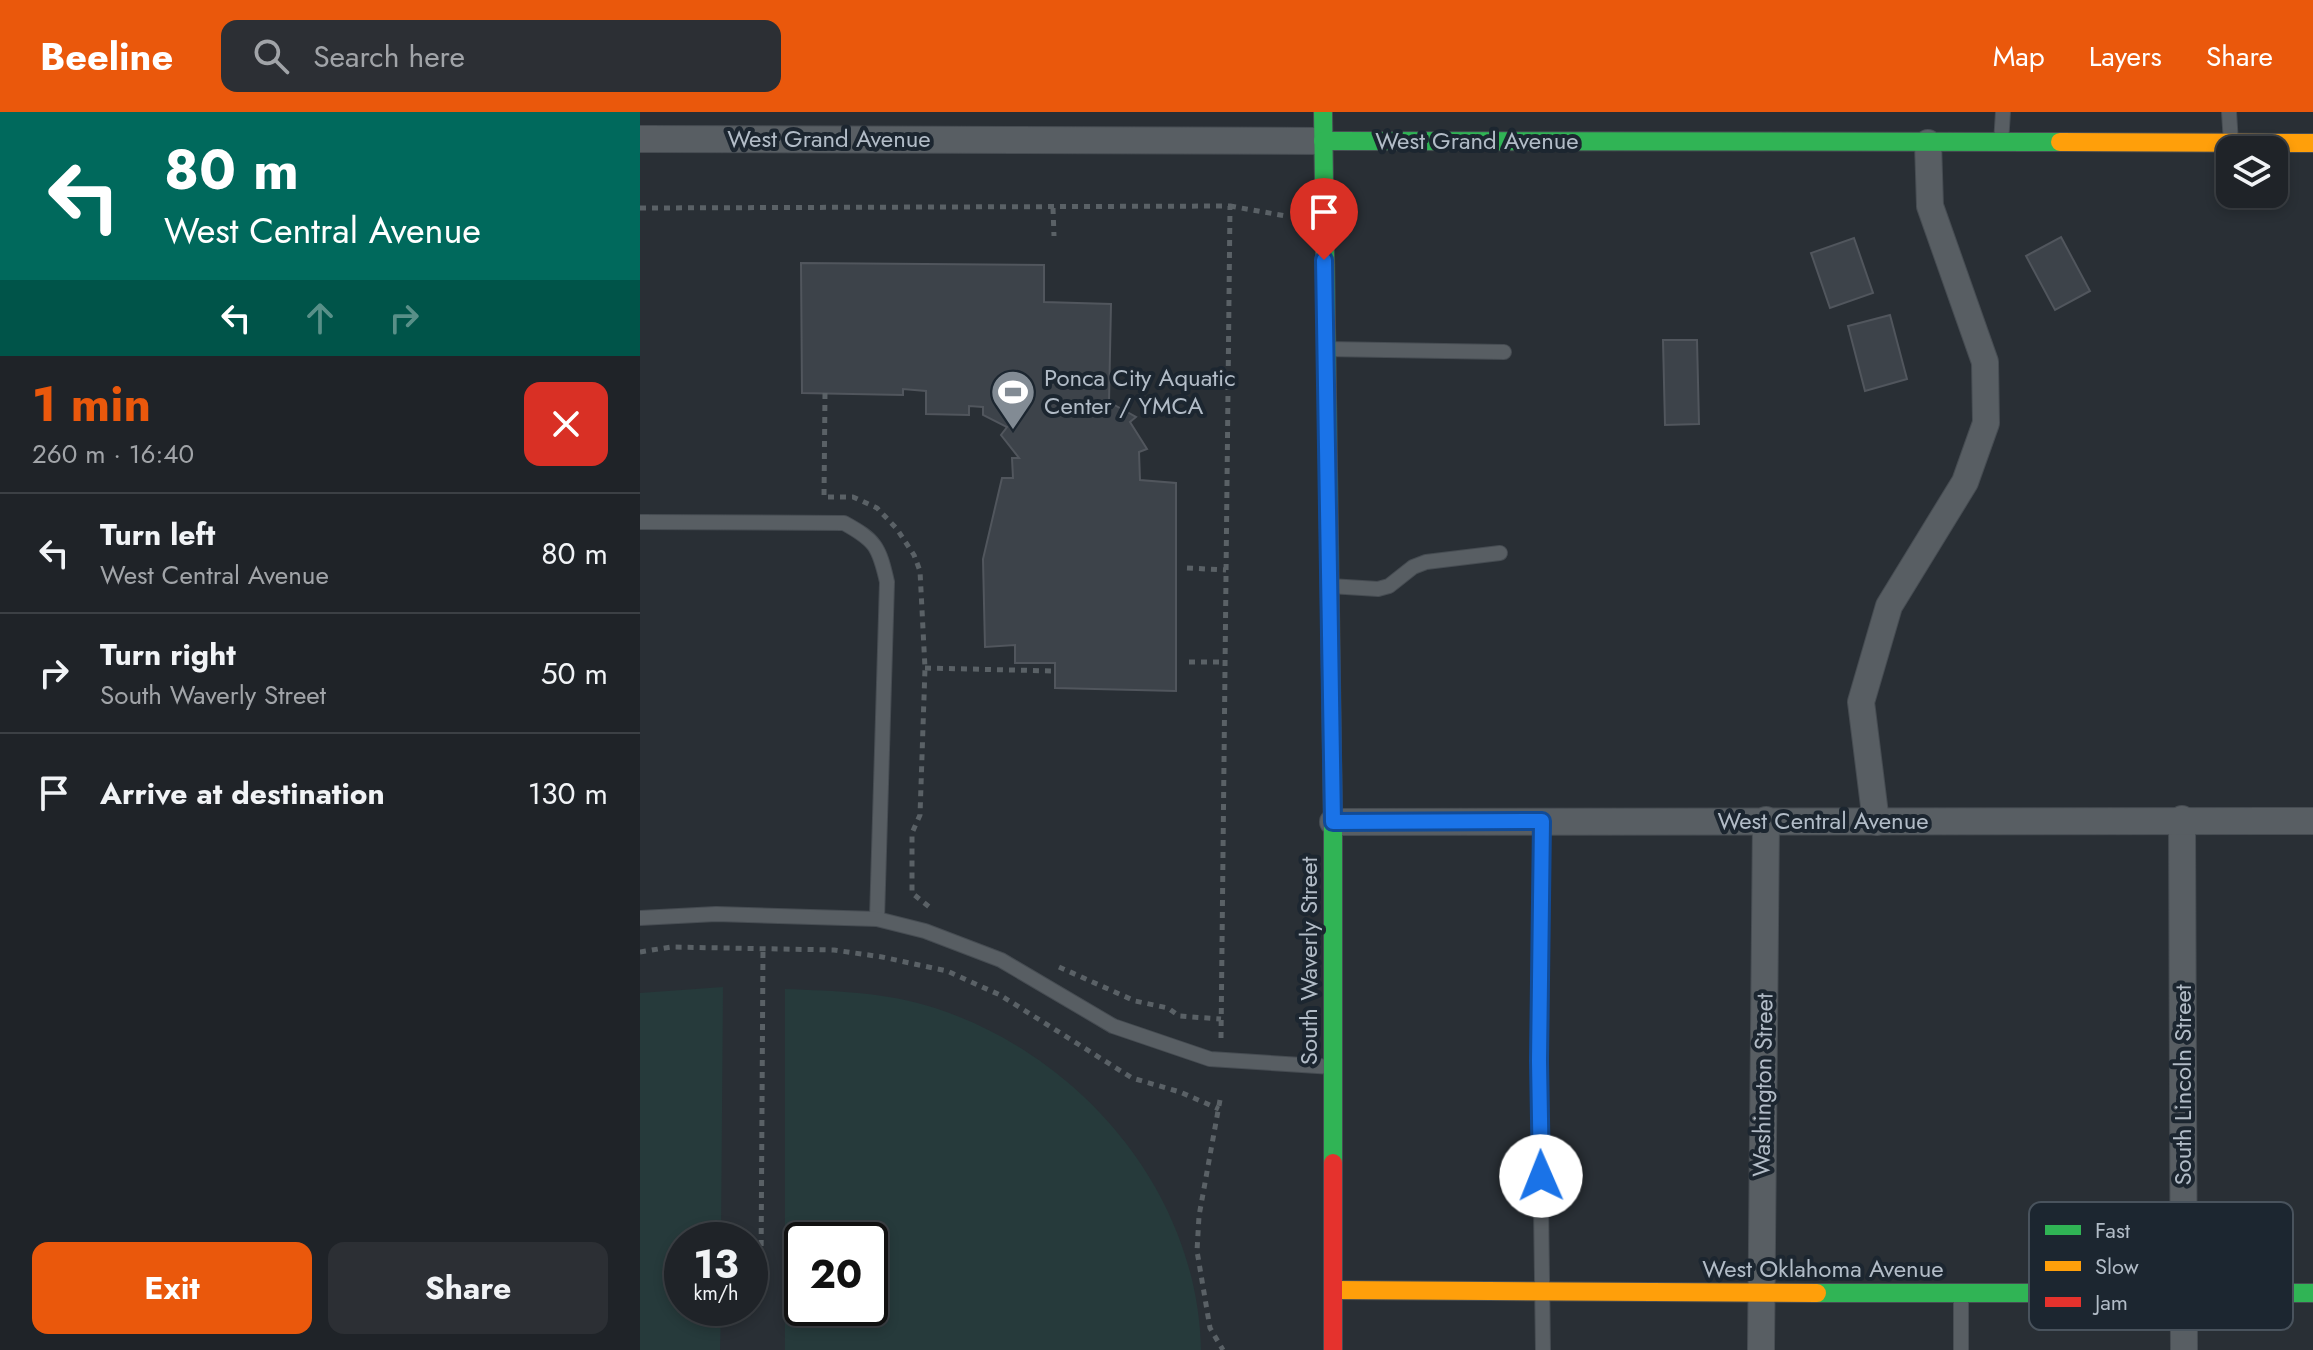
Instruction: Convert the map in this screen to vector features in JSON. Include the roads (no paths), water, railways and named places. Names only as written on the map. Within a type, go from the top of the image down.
[{"type":"main road","name":"South Waverly Street","points":[[1323,112],[1333,822],[1333,1350]]},
{"type":"main road","name":"West Grand Avenue","points":[[1323,141],[2216,143]]},
{"type":"main road","name":"West Grand Avenue","points":[[2288,143],[2313,143]]},
{"type":"main road","name":"West Oklahoma Avenue","points":[[1333,1290],[2029,1293]]},
{"type":"main road","name":"West Oklahoma Avenue","points":[[2293,1293],[2313,1293]]},
{"type":"street","name":"West Grand Avenue","points":[[640,139],[1323,141]]},
{"type":"street","points":[[1876,822],[1861,702],[1889,606],[1965,482],[1986,423],[1985,362],[1930,206],[1928,143]]},
{"type":"street","name":"South Lincoln Street","points":[[2182,819],[2184,1202]]},
{"type":"street","name":"Washington Street","points":[[1761,1350],[1766,820]]},
{"type":"street","name":"West Central Avenue","points":[[1333,822],[2313,821]]},
{"type":"street","name":"South Lincoln Street","points":[[2184,1330],[2184,1350]]},
{"type":"lane","points":[[2001,144],[2003,112]]},
{"type":"lane","points":[[2229,112],[2231,136]]},
{"type":"lane","points":[[1326,349],[1504,352]]},
{"type":"lane","points":[[640,522],[844,523],[868,537],[882,557],[887,582],[877,919]]},
{"type":"lane","points":[[1330,586],[1378,589],[1389,586],[1413,567],[1426,562],[1500,553]]},
{"type":"lane","points":[[1542,821],[1539,1061],[1543,1350]]},
{"type":"lane","points":[[640,918],[716,914],[877,919],[925,931],[1001,960],[1113,1026],[1210,1059],[1333,1067]]},
{"type":"lane","points":[[1961,1293],[1961,1350]]},
{"type":"place","name":"Ponca City Aquatic Center / YMCA","points":[[1013,431]]}]
